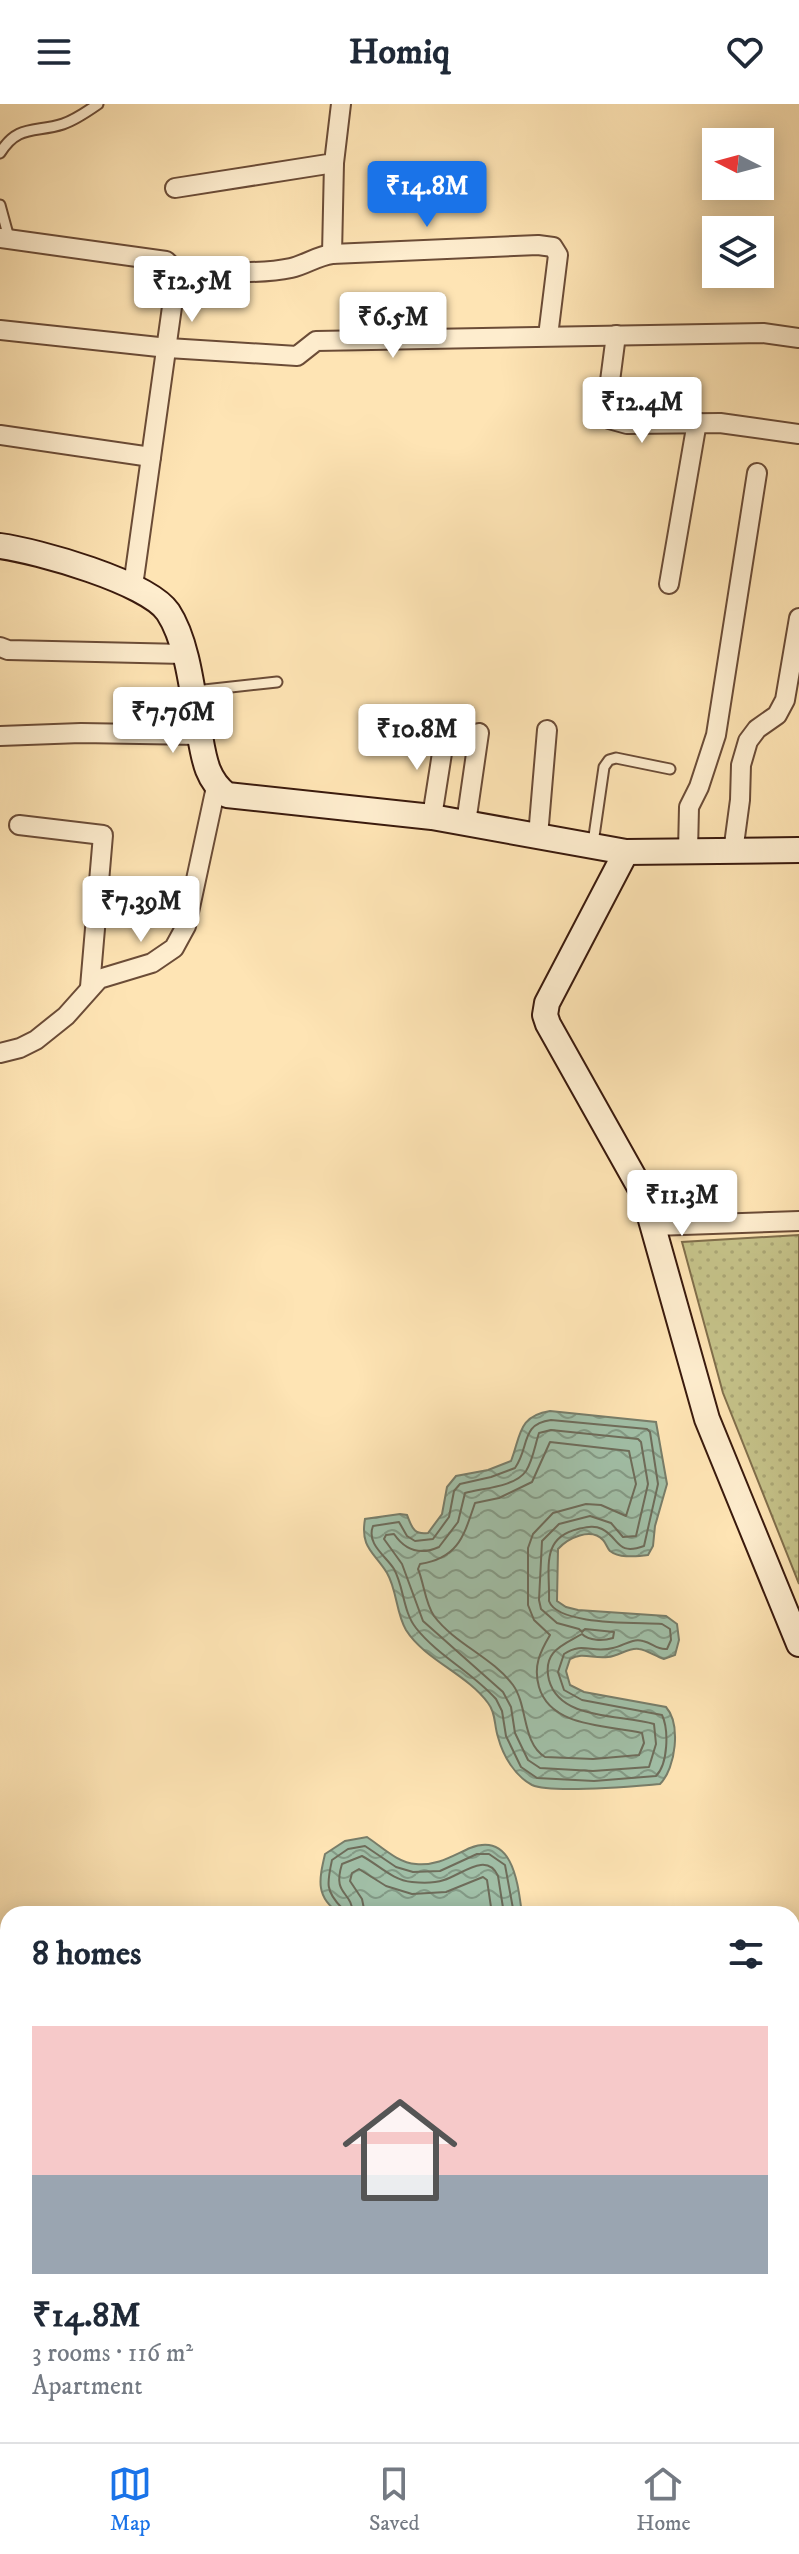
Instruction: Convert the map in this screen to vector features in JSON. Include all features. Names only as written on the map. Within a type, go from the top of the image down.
[{"type":"street","points":[[332,254],[334,163],[341,104]]},
{"type":"street","points":[[175,188],[334,163]]},
{"type":"street","points":[[4,238],[166,261],[177,271],[276,270],[293,268],[332,254],[538,245],[553,247],[558,255],[548,336]]},
{"type":"street","points":[[133,586],[177,271]]},
{"type":"street","points":[[0,330],[168,348],[297,356],[316,341],[763,333],[799,338]]},
{"type":"street","points":[[616,335],[607,404],[609,419],[627,424],[697,422],[799,434]]},
{"type":"street","points":[[669,584],[697,422]]},
{"type":"street","points":[[0,435],[151,457]]},
{"type":"street","points":[[688,851],[689,807],[716,735],[757,473]]},
{"type":"street","points":[[0,546],[27,550],[133,586],[155,599],[168,613],[184,654],[204,761],[216,787],[227,795],[432,817],[626,852],[799,850]]},
{"type":"street","points":[[733,852],[741,765],[748,741],[757,729],[777,715],[785,700],[799,618]]},
{"type":"street","points":[[0,647],[8,650],[184,654]]},
{"type":"street","points":[[538,836],[547,730]]},
{"type":"street","points":[[0,736],[81,733],[199,735]]},
{"type":"street","points":[[466,823],[479,733]]},
{"type":"street","points":[[432,817],[445,734]]},
{"type":"street","points":[[0,1053],[36,1040],[66,1016],[90,987],[105,975],[152,963],[174,948],[186,926],[216,787]]},
{"type":"street","points":[[19,825],[103,835],[90,987]]},
{"type":"street","points":[[626,852],[547,1003],[545,1015],[644,1195],[710,1431],[799,1644]]},
{"type":"street","points":[[654,1226],[799,1221]]},
{"type":"lane","points":[[0,153],[9,139],[25,130],[64,123],[98,104]]},
{"type":"lane","points":[[0,205],[4,238]]},
{"type":"lane","points":[[191,692],[277,682]]},
{"type":"lane","points":[[592,846],[604,767],[609,760],[616,758],[670,769]]},
{"type":"shaded area","points":[[799,1235],[799,1584],[723,1393],[682,1242]]},
{"type":"water","points":[[550,1411],[656,1422],[667,1484],[655,1526],[653,1546],[648,1555],[629,1556],[614,1554],[603,1540],[592,1534],[568,1541],[558,1549],[557,1601],[578,1610],[666,1616],[677,1624],[679,1640],[675,1655],[664,1659],[635,1649],[608,1657],[579,1656],[570,1659],[566,1671],[570,1685],[584,1692],[666,1707],[674,1724],[675,1746],[670,1768],[660,1784],[557,1789],[542,1788],[526,1781],[510,1765],[503,1751],[488,1703],[469,1684],[424,1650],[406,1630],[387,1573],[364,1537],[365,1519],[400,1514],[407,1515],[416,1531],[428,1533],[442,1514],[447,1487],[456,1476],[488,1470],[511,1461],[526,1422]]},
{"type":"water","points":[[367,1837],[397,1858],[416,1864],[438,1862],[470,1848],[485,1845],[496,1847],[511,1864],[521,1906],[330,1906],[321,1887],[325,1854],[345,1841]]}]
